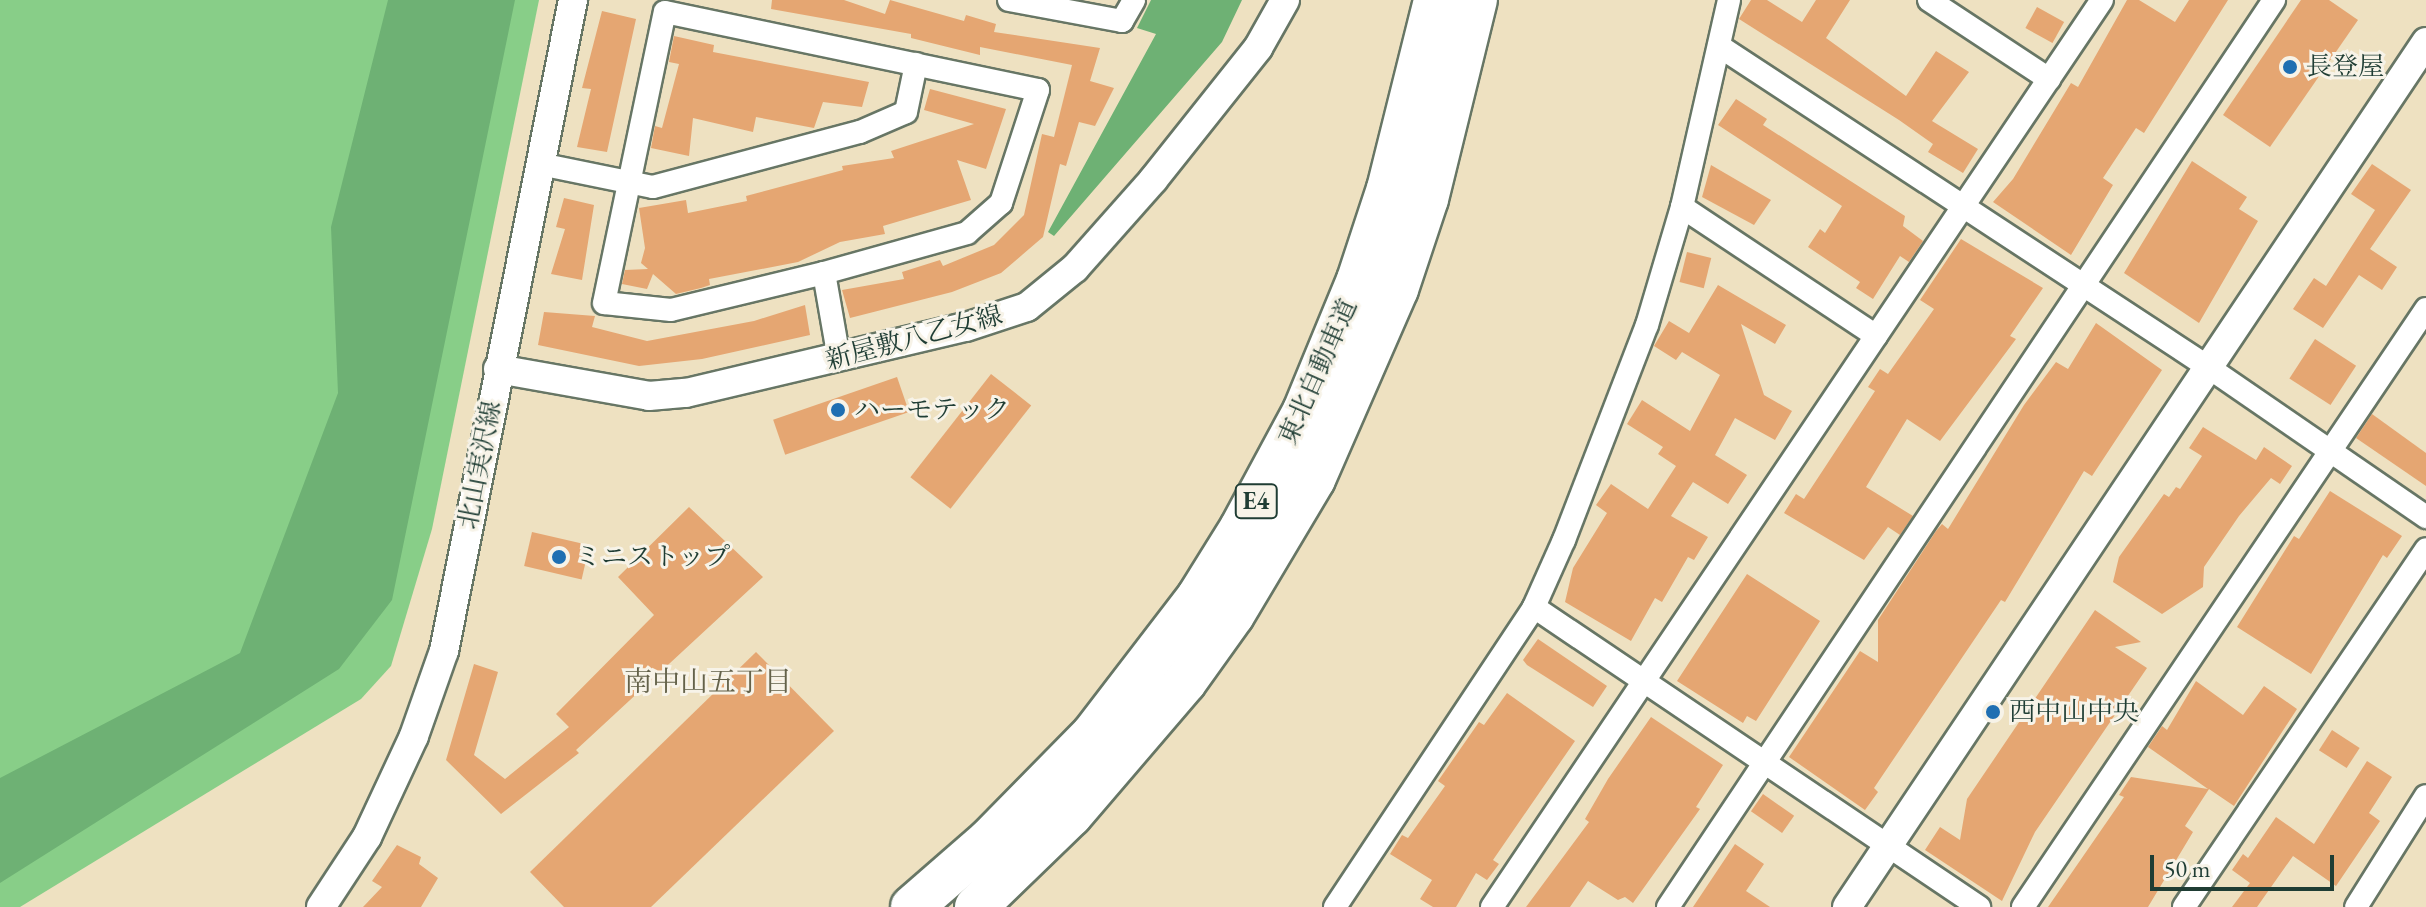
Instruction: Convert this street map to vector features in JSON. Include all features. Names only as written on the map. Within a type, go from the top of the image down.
[{"type":"highway","name":"東北自動車道","points":[[912,907],[988,841],[1093,734],[1198,597],[1241,528],[1304,411],[1358,280],[1388,189],[1435,0]]},
{"type":"highway","name":"東北自動車道","points":[[976,907],[1071,815],[1185,682],[1233,615],[1314,479],[1397,289],[1427,199],[1476,0]]},
{"type":"street","name":"北山実沢線","points":[[321,907],[367,837],[414,736],[444,651],[573,0]]},
{"type":"street","points":[[1009,0],[1122,21],[1134,0]]},
{"type":"street","name":"新屋敷八乙女線","points":[[498,369],[649,396],[737,384],[1002,317],[1056,287],[1162,169],[1258,48],[1285,0]]},
{"type":"street","points":[[1335,907],[1534,607],[1599,457],[1682,207],[1729,0]]},
{"type":"street","points":[[1929,0],[2049,79]]},
{"type":"street","points":[[1492,907],[1876,336],[1966,208],[2102,0]]},
{"type":"street","points":[[1668,907],[2274,0]]},
{"type":"street","points":[[665,12],[916,64],[1038,90],[1001,203],[967,233],[824,273],[671,310],[604,303],[665,12]]},
{"type":"street","points":[[1847,907],[2426,42]]},
{"type":"street","points":[[1719,46],[2208,367],[2426,517]]},
{"type":"street","points":[[540,164],[653,187],[860,132],[906,112],[916,64]]},
{"type":"street","points":[[1682,207],[1876,336]]},
{"type":"street","points":[[824,273],[839,359]]},
{"type":"street","points":[[2023,907],[2426,309]]},
{"type":"street","points":[[2184,907],[2426,549]]},
{"type":"street","points":[[1534,607],[1763,765],[1979,907]]},
{"type":"street","points":[[2356,907],[2426,796]]},
{"type":"green space","points":[[0,0],[539,0],[432,529],[391,666],[361,699],[20,907],[0,907]]},
{"type":"green space","points":[[388,0],[515,0],[392,600],[339,669],[0,883],[0,778],[240,653],[338,393],[331,227]]},
{"type":"green space","points":[[1151,0],[1242,0],[1222,42],[1054,236],[1048,232],[1156,34],[1137,28]]},
{"type":"building","points":[[772,0],[844,0],[885,14],[890,0],[964,21],[966,15],[996,24],[994,32],[1100,48],[1090,81],[1114,88],[1095,126],[1079,122],[1066,166],[1060,164],[1043,237],[1001,273],[952,292],[850,318],[842,290],[904,279],[902,272],[940,260],[943,266],[994,245],[1024,215],[1042,134],[1054,137],[1072,65],[980,47],[980,55],[911,38],[911,34],[771,9]]},
{"type":"building","points":[[1751,0],[1767,0],[1802,22],[1816,0],[1850,0],[1826,38],[1906,96],[1936,51],[1969,72],[1932,121],[1978,149],[1963,173],[1928,152],[1933,144],[1899,120],[1739,19]]},
{"type":"building","points":[[2127,0],[2139,0],[2175,22],[2189,0],[2228,0],[2144,133],[2136,128],[2103,178],[2113,185],[2071,255],[1993,202],[2013,179],[2071,83],[2078,87]]},
{"type":"building","name":"長登屋","points":[[2301,0],[2329,0],[2358,20],[2270,147],[2223,115]]},
{"type":"building","points":[[2037,7],[2064,22],[2052,43],[2025,28]]},
{"type":"building","points":[[602,11],[636,19],[607,152],[577,147],[591,89],[582,88]]},
{"type":"building","points":[[674,36],[714,45],[713,52],[869,82],[862,107],[823,102],[814,128],[756,117],[753,132],[693,118],[689,156],[651,148],[655,126],[662,128],[679,64],[669,62]]},
{"type":"building","points":[[930,89],[1006,109],[986,169],[957,160],[971,200],[883,226],[885,234],[840,242],[798,262],[709,279],[710,285],[701,288],[676,294],[653,274],[647,289],[622,284],[625,270],[648,269],[641,263],[645,248],[639,208],[686,200],[688,213],[747,201],[746,196],[843,170],[842,166],[894,158],[891,151],[974,124],[924,110]]},
{"type":"building","points":[[1736,99],[1767,119],[1763,125],[1905,216],[1903,226],[1923,241],[1909,262],[1900,256],[1873,299],[1856,288],[1860,282],[1808,247],[1820,229],[1825,233],[1842,206],[1718,125]]},
{"type":"building","points":[[2192,161],[2247,197],[2239,209],[2258,221],[2199,323],[2124,273]]},
{"type":"building","points":[[2372,164],[2411,190],[2370,249],[2397,267],[2382,290],[2359,275],[2323,328],[2293,309],[2314,278],[2326,286],[2375,210],[2351,194]]},
{"type":"building","points":[[1711,165],[1771,200],[1754,225],[1702,197]]},
{"type":"building","points":[[564,198],[594,205],[582,280],[551,274],[565,229],[556,227]]},
{"type":"building","points":[[1961,239],[2043,288],[2010,336],[2016,339],[1940,441],[1907,419],[1866,487],[1913,516],[1900,535],[1888,527],[1864,560],[1784,513],[1796,494],[1804,499],[1875,391],[1868,387],[1880,369],[1888,374],[1934,309],[1920,300]]},
{"type":"building","points":[[1687,252],[1711,258],[1704,288],[1680,282]]},
{"type":"building","points":[[1718,285],[1786,325],[1775,344],[1741,324],[1764,395],[1792,411],[1775,440],[1735,418],[1715,455],[1747,475],[1728,504],[1693,482],[1671,516],[1708,537],[1694,560],[1688,557],[1662,602],[1655,598],[1631,641],[1565,602],[1573,568],[1607,513],[1596,505],[1611,484],[1648,509],[1676,466],[1658,454],[1663,447],[1627,424],[1642,400],[1690,431],[1720,375],[1682,352],[1676,360],[1654,346],[1669,321],[1689,333]]},
{"type":"building","points":[[805,305],[810,335],[702,359],[639,366],[538,345],[544,312],[595,316],[592,327],[647,341],[754,321]]},
{"type":"building","points":[[2096,323],[2162,370],[2092,476],[2084,471],[2005,602],[2001,600],[1874,788],[1878,792],[1865,810],[1789,757],[1860,651],[1878,662],[1878,620],[1936,531],[1942,524],[1948,529],[2024,405],[2056,362],[2068,369]]},
{"type":"building","points":[[2315,339],[2356,366],[2330,405],[2289,378]]},
{"type":"building","points":[[991,374],[1031,405],[951,509],[910,477]]},
{"type":"building","points":[[897,377],[909,412],[785,455],[773,420]]},
{"type":"building","points":[[2372,414],[2426,453],[2426,486],[2356,438]]},
{"type":"building","points":[[2203,427],[2256,460],[2264,447],[2292,466],[2280,484],[2271,478],[2239,516],[2204,567],[2203,587],[2162,614],[2113,582],[2119,557],[2164,494],[2169,497],[2176,487],[2180,489],[2202,456],[2189,448]]},
{"type":"building","points":[[2330,491],[2402,536],[2387,558],[2383,555],[2311,674],[2237,627],[2294,536],[2299,539]]},
{"type":"building","points":[[689,507],[763,577],[576,750],[579,753],[501,814],[446,760],[474,664],[498,672],[474,755],[505,779],[569,727],[556,714],[654,615],[618,577]]},
{"type":"building","points":[[532,532],[589,545],[582,579],[524,566]]},
{"type":"building","points":[[1747,574],[1820,621],[1756,721],[1747,716],[1743,723],[1677,681]]},
{"type":"building","points":[[2095,610],[2141,642],[2115,647],[2147,668],[2035,832],[2002,901],[1925,850],[1940,827],[1960,840],[1967,799]]},
{"type":"building","points":[[1538,639],[1607,686],[1593,707],[1527,665],[1523,660]]},
{"type":"building","points":[[756,652],[834,731],[651,907],[564,907],[530,872]]},
{"type":"building","points":[[2196,681],[2243,715],[2264,686],[2297,709],[2234,806],[2209,789],[2185,826],[2193,832],[2148,907],[2048,907],[2124,797],[2119,795],[2131,777],[2208,789],[2148,747],[2162,726],[2167,730]]},
{"type":"building","points":[[1507,693],[1575,741],[1493,860],[1499,864],[1487,880],[1476,873],[1456,907],[1433,907],[1420,899],[1432,880],[1390,854],[1402,835],[1408,838],[1445,786],[1438,781],[1479,722],[1484,725]]},
{"type":"building","points":[[1651,717],[1723,765],[1696,807],[1700,809],[1633,903],[1625,897],[1618,900],[1588,881],[1570,907],[1526,907],[1589,822],[1585,819],[1608,779]]},
{"type":"building","points":[[2332,730],[2360,748],[2347,768],[2319,750]]},
{"type":"building","points":[[2367,761],[2392,777],[2369,813],[2380,821],[2336,886],[2293,856],[2257,907],[2232,907],[2250,883],[2232,870],[2243,854],[2248,858],[2276,817],[2314,844]]},
{"type":"building","points":[[1763,794],[1794,816],[1782,833],[1751,811]]},
{"type":"building","points":[[1735,844],[1764,864],[1746,891],[1770,907],[1693,907]]},
{"type":"building","points":[[397,845],[421,857],[419,864],[438,878],[421,907],[363,907],[382,887],[372,881]]},
{"type":"place","name":"長登屋","points":[[2290,67]]},
{"type":"place","name":"ハーモテック","points":[[838,410]]},
{"type":"place","name":"ミニストップ","points":[[559,557]]},
{"type":"place","name":"西中山中央","points":[[1993,712]]},
{"type":"district","name":"南中山五丁目","points":[[708,681]]}]
